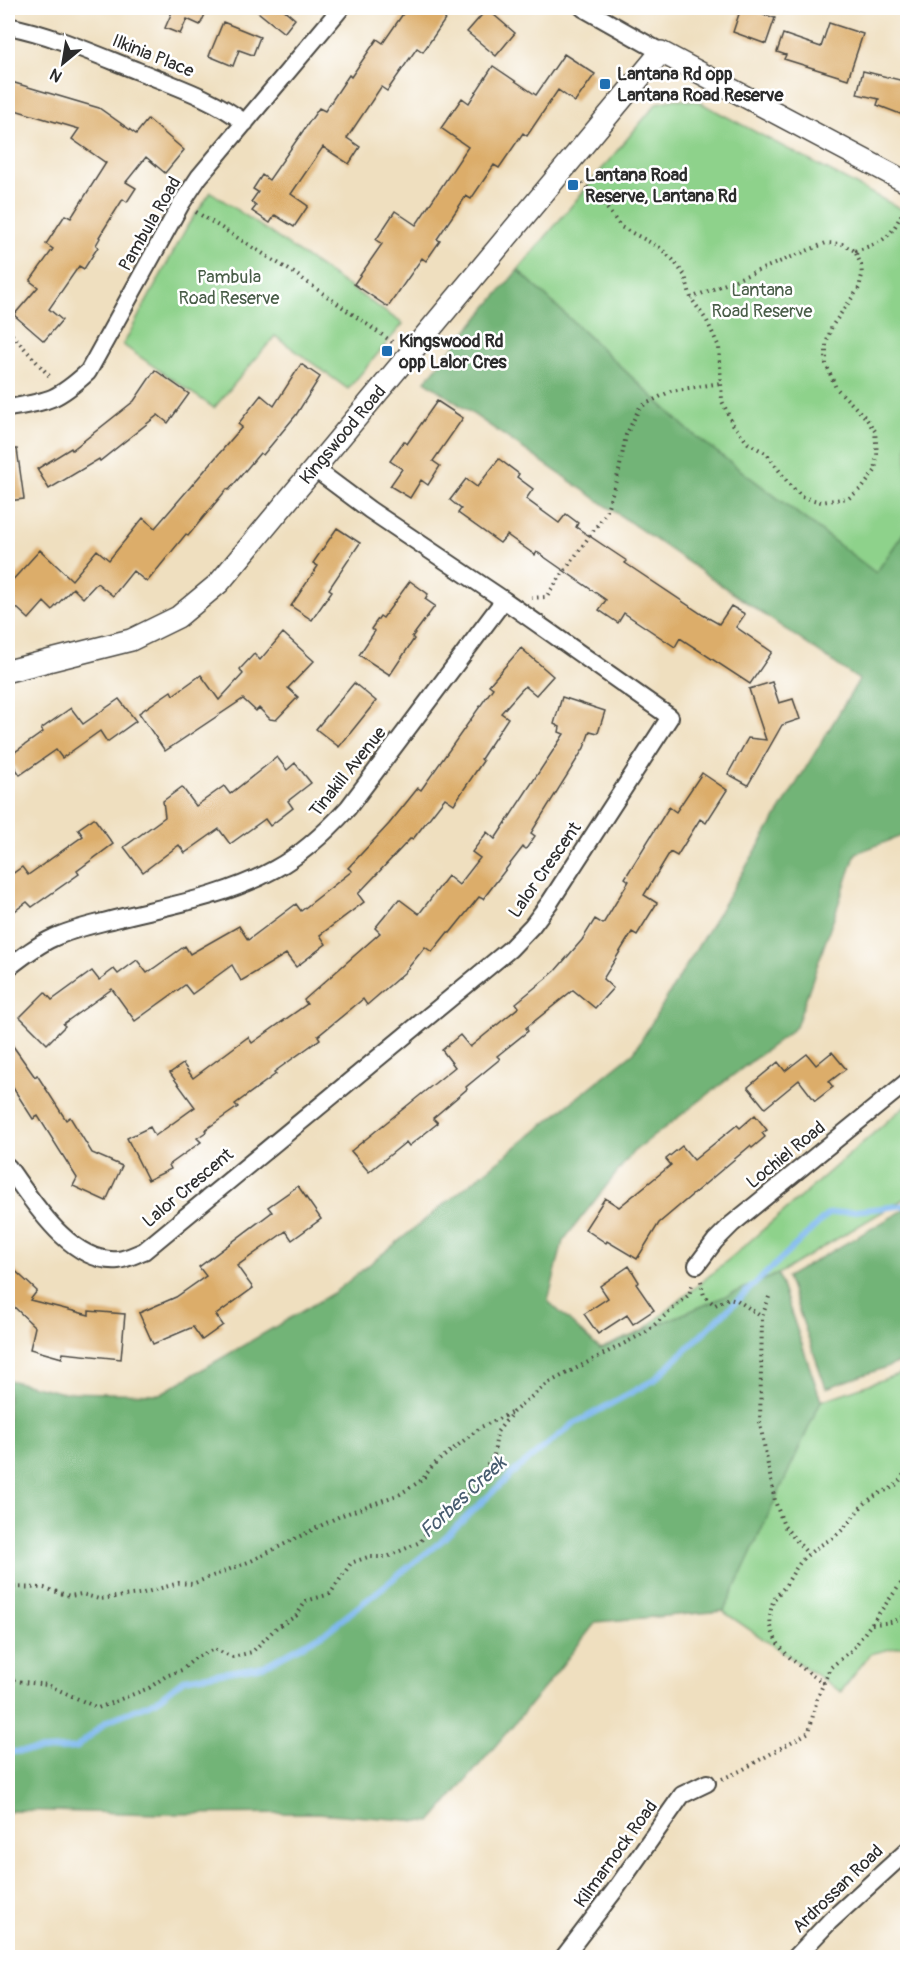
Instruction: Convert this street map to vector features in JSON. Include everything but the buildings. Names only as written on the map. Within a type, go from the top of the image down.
[{"type":"street","name":"Pambula Road","points":[[8,408],[53,399],[65,393],[88,372],[181,204],[199,177],[341,8]]},
{"type":"street","points":[[583,8],[908,183]]},
{"type":"street","name":"Ilkinia Place","points":[[8,26],[63,41],[199,96],[224,108],[245,123]]},
{"type":"street","name":"Kingswood Road","points":[[8,671],[131,640],[178,617],[219,583],[661,52]]},
{"type":"street","name":"Lalor Crescent","points":[[8,1167],[55,1229],[71,1244],[103,1258],[117,1260],[144,1251],[510,949],[532,926],[550,902],[670,717],[504,600],[370,510],[315,469]]},
{"type":"street","name":"Tinakill Avenue","points":[[8,968],[52,938],[80,928],[210,896],[276,869],[302,851],[348,808],[504,600]]},
{"type":"street","name":"Lochiel Road","points":[[697,1265],[715,1241],[732,1224],[908,1081]]},
{"type":"street","name":"Kilmarnock Road","points":[[563,1958],[615,1890],[682,1795],[707,1783]]},
{"type":"street","name":"Ardrossan Road","points":[[795,1958],[830,1921],[908,1850]]},
{"type":"path","points":[[582,183],[600,199],[621,227],[659,247],[685,276],[691,298],[707,321],[719,347],[722,401],[732,423],[748,443],[767,454],[789,484],[802,497],[821,502],[849,498],[863,487],[875,471],[877,454],[875,431],[865,417],[836,388],[826,364],[826,344],[832,326],[859,288],[862,275],[855,251],[842,244],[825,243],[691,298]]},
{"type":"path","points":[[181,204],[294,273],[369,324],[409,355]]},
{"type":"path","points":[[855,251],[874,245],[888,237],[905,207]]},
{"type":"path","points":[[8,330],[65,393]]},
{"type":"path","points":[[504,600],[546,597],[606,513],[619,471],[626,435],[640,407],[671,391],[721,383]]},
{"type":"path","points":[[8,1680],[48,1685],[98,1708],[149,1688],[166,1676],[182,1670],[195,1658],[214,1649],[233,1657],[252,1652],[277,1627],[296,1616],[306,1601],[330,1594],[351,1563],[368,1557],[387,1557],[420,1542],[433,1523],[458,1507],[494,1455],[497,1432],[513,1412],[548,1383],[654,1326],[689,1295],[697,1265]]},
{"type":"path","points":[[704,1296],[715,1305],[729,1298],[737,1300],[762,1317]]},
{"type":"path","points":[[769,1297],[762,1317],[760,1424],[775,1501],[784,1526],[808,1554]]},
{"type":"path","points":[[8,1587],[44,1588],[70,1596],[82,1594],[99,1599],[140,1594],[179,1583],[192,1584],[251,1561],[340,1516],[400,1494],[422,1480],[434,1465],[481,1427],[513,1412]]},
{"type":"path","points":[[824,1683],[793,1661],[777,1644],[772,1630],[772,1605],[795,1568],[808,1554],[841,1531],[866,1502],[878,1494],[890,1491],[898,1484],[908,1466]]},
{"type":"path","points":[[707,1783],[742,1770],[809,1732],[817,1699],[830,1668],[852,1650],[908,1574]]},
{"type":"path","points":[[871,1624],[893,1622],[908,1612]]},
{"type":"green space","name":"Lantana Road Reserve","points":[[676,99],[699,102],[907,212],[907,528],[877,574],[689,431],[518,270],[657,103]]},
{"type":"green space","name":"Pambula Road Reserve","points":[[211,192],[403,324],[348,389],[275,336],[214,408],[123,345],[188,225]]},
{"type":"green space","points":[[518,270],[689,431],[876,573],[907,528],[907,834],[856,853],[796,1027],[633,1152],[563,1241],[548,1301],[600,1349],[778,1274],[821,1401],[724,1611],[596,1622],[545,1687],[431,1822],[317,1813],[158,1814],[14,1810],[8,1813],[8,1380],[60,1392],[160,1394],[335,1292],[634,1052],[859,680],[425,381]]},
{"type":"green space","points":[[907,1104],[907,1197],[778,1274],[821,1401],[907,1371],[907,1645],[870,1654],[841,1692],[494,1455],[734,1255]]},
{"type":"green space","points":[[907,1208],[907,1360],[826,1388],[787,1277]]},
{"type":"waterway","name":"Forbes Creek","points":[[8,1749],[12,1752],[76,1748],[107,1721],[156,1701],[184,1679],[264,1666],[325,1633],[440,1542],[517,1469],[572,1425],[654,1380],[828,1214],[908,1205]]},
{"type":"place","name":"Lantana Rd opp Lantana Road Reserve","points":[[605,84]]},
{"type":"place","name":"Lantana Road Reserve, Lantana Rd","points":[[573,185]]},
{"type":"place","name":"Kingswood Rd opp Lalor Cres","points":[[387,351]]}]
